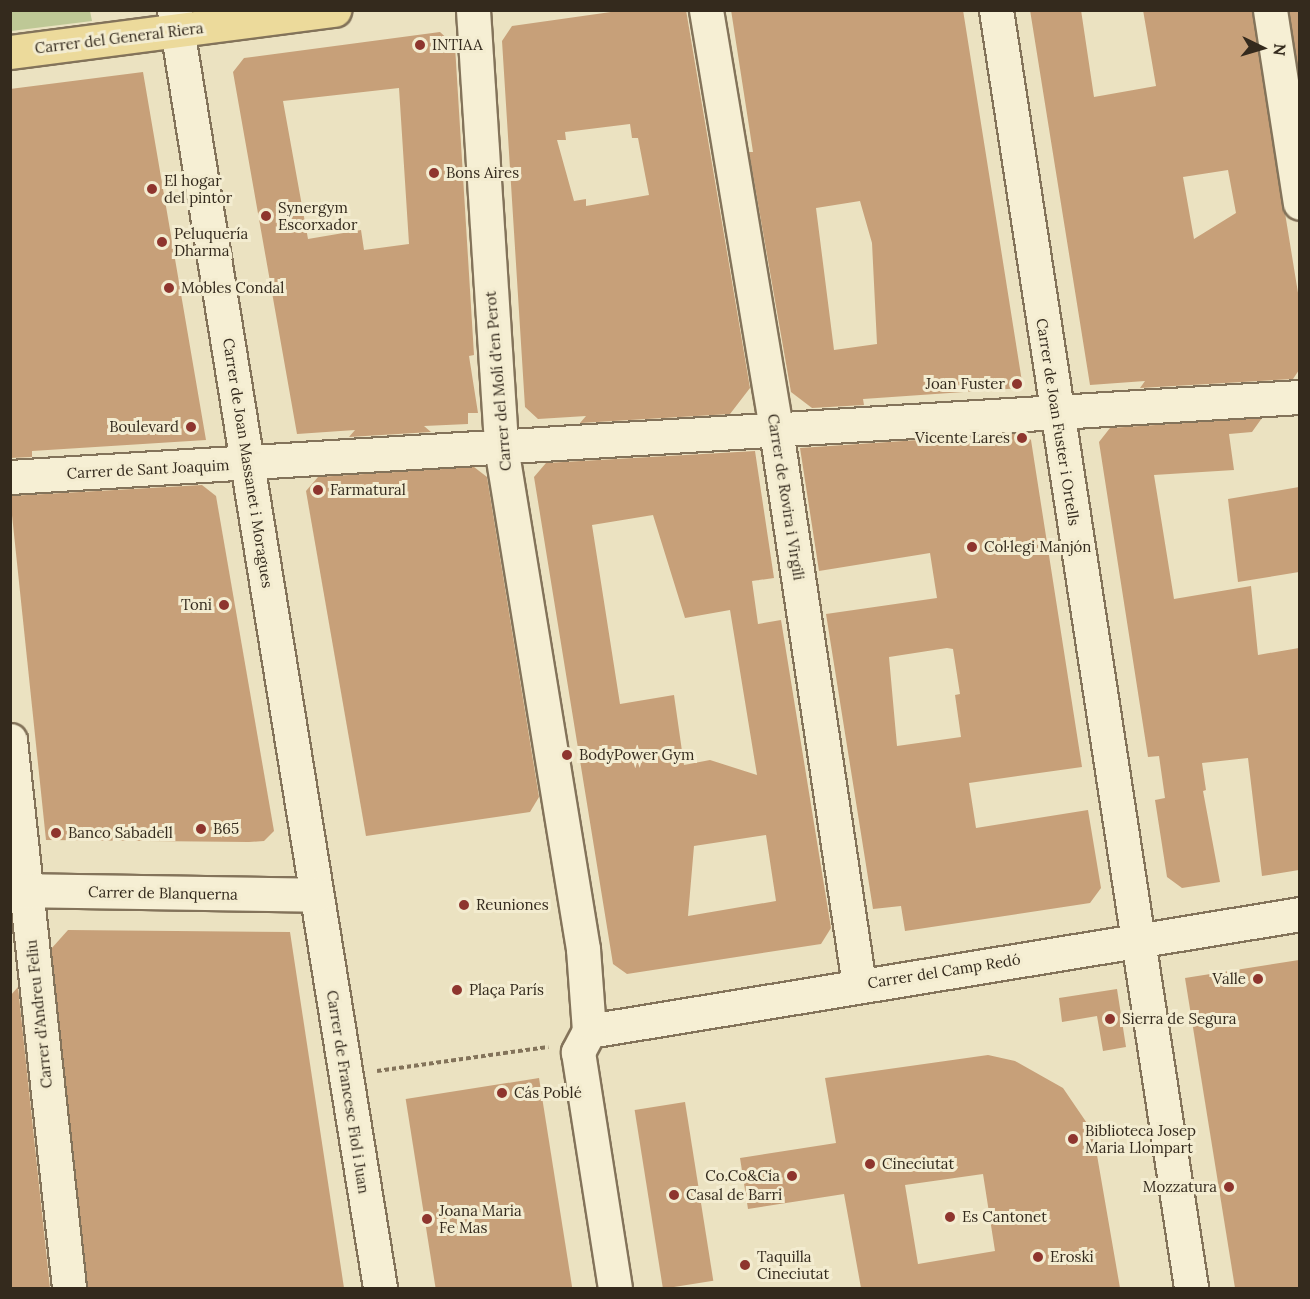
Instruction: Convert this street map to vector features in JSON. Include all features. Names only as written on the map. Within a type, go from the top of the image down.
[{"type":"main road","name":"Carrer del General Riera","points":[[10,51],[177,20],[334,10]]},
{"type":"street","name":"Carrer del Molí d'en Perot","points":[[473,10],[501,447],[583,949],[589,1031]]},
{"type":"street","name":"Carrer de Rovira i Virgili","points":[[706,10],[776,430],[859,985]]},
{"type":"street","name":"Carrer de Joan Fuster i Ortells","points":[[996,10],[1136,940],[1191,1288]]},
{"type":"street","points":[[1270,10],[1299,203]]},
{"type":"street","name":"Carrer de Joan Massanet i Moragues","points":[[177,20],[316,895]]},
{"type":"street","name":"Carrer de Sant Joaquim","points":[[10,477],[1299,397]]},
{"type":"street","name":"Carrer d'Andreu Feliu","points":[[10,740],[18,890],[69,1288]]},
{"type":"street","name":"Carrer de Blanquerna","points":[[18,890],[316,895]]},
{"type":"street","name":"Carrer de Francesc Fiol i Juan","points":[[316,895],[380,1288]]},
{"type":"street","name":"Carrer del Camp Redó","points":[[589,1031],[1299,914]]},
{"type":"street","points":[[589,1031],[578,1052],[615,1288]]},
{"type":"path","points":[[345,1075],[549,1047],[555,1054]]},
{"type":"green space","points":[[90,11],[92,21],[11,31],[11,12]]},
{"type":"building","points":[[625,10],[686,10],[750,388],[730,414],[580,423],[586,416],[538,419],[525,407],[502,41],[512,26]],"holes":[[[630,124],[632,138],[638,138],[649,195],[586,206],[586,199],[574,201],[557,140],[566,140],[565,132]]]},
{"type":"building","points":[[731,10],[963,10],[1023,388],[863,399],[864,405],[812,408],[791,392],[749,152],[753,152]],"holes":[[[860,201],[872,243],[877,344],[834,350],[816,208]]]},
{"type":"building","points":[[1030,10],[1081,10],[1094,97],[1156,86],[1143,10],[1252,10],[1299,299],[1299,370],[1293,379],[1140,388],[1145,381],[1090,385]],"holes":[[[1228,170],[1236,213],[1194,239],[1183,177]]]},
{"type":"building","points":[[1289,10],[1299,10],[1299,78]]},
{"type":"building","points":[[440,32],[455,46],[474,355],[469,356],[478,413],[468,413],[468,424],[424,426],[431,432],[349,437],[355,430],[297,434],[233,72],[244,58]],"holes":[[[399,88],[409,244],[364,250],[361,230],[308,239],[283,101]]]},
{"type":"building","points":[[143,72],[206,440],[32,451],[32,457],[10,458],[10,89]]},
{"type":"building","points":[[1262,418],[1252,432],[1229,434],[1234,470],[1154,475],[1174,599],[1251,586],[1258,655],[1299,648],[1299,870],[1262,876],[1248,758],[1202,763],[1206,790],[1203,791],[1220,882],[1182,888],[1167,877],[1155,800],[1165,798],[1159,756],[1148,757],[1099,442],[1110,428]]},
{"type":"building","points":[[1023,433],[1031,440],[1082,767],[969,783],[976,828],[1088,810],[1101,888],[1090,903],[905,931],[901,906],[873,909],[826,614],[937,598],[930,553],[819,571],[800,448]],"holes":[[[953,649],[960,694],[955,695],[961,737],[897,746],[889,657]]]},
{"type":"building","points":[[755,451],[774,578],[752,581],[758,624],[781,620],[831,928],[821,944],[627,974],[613,964],[534,477],[546,463]],"holes":[[[653,515],[685,618],[730,610],[757,775],[710,760],[684,765],[674,695],[620,704],[592,525]],[[766,835],[776,901],[688,916],[694,846]]]},
{"type":"building","points":[[474,467],[487,477],[539,797],[530,812],[366,836],[306,491],[318,477]]},
{"type":"building","points":[[202,485],[216,496],[274,831],[264,841],[249,842],[46,840],[10,496]]},
{"type":"building","points":[[1299,487],[1299,572],[1238,582],[1228,499]]},
{"type":"building","points":[[68,930],[290,932],[344,1288],[87,1288],[51,949]]},
{"type":"building","points":[[1299,960],[1299,1288],[1235,1288],[1185,978]]},
{"type":"building","points":[[18,987],[50,1288],[10,1288],[10,996]]},
{"type":"building","name":"Sierra de Segura","points":[[1117,989],[1126,1047],[1103,1051],[1097,1016],[1062,1022],[1059,998]]},
{"type":"building","points":[[988,1055],[1015,1061],[1063,1088],[1093,1132],[1120,1288],[861,1288],[844,1194],[748,1209],[740,1158],[836,1143],[825,1078]],"holes":[[[983,1174],[995,1251],[918,1264],[905,1185]]]},
{"type":"building","points":[[539,1078],[572,1288],[436,1288],[406,1099]]},
{"type":"building","name":"Casal de Barri","points":[[685,1102],[713,1281],[663,1288],[635,1110]]},
{"type":"place","name":"INTIAA","points":[[420,45]]},
{"type":"place","name":"Bons Aires","points":[[434,173]]},
{"type":"place","name":"El hogar del pintor","points":[[152,189]]},
{"type":"place","name":"Synergym Escorxador","points":[[266,216]]},
{"type":"place","name":"Peluquería Dharma","points":[[162,242]]},
{"type":"place","name":"Mobles Condal","points":[[169,288]]},
{"type":"place","name":"Joan Fuster","points":[[1017,384]]},
{"type":"place","name":"Boulevard","points":[[191,427]]},
{"type":"place","name":"Vicente Lares","points":[[1022,438]]},
{"type":"place","name":"Farmatural","points":[[318,490]]},
{"type":"place","name":"Col·legi Manjón","points":[[972,547]]},
{"type":"place","name":"Toni","points":[[224,605]]},
{"type":"place","name":"BodyPower Gym","points":[[567,755]]},
{"type":"place","name":"B65","points":[[201,829]]},
{"type":"place","name":"Banco Sabadell","points":[[56,833]]},
{"type":"place","name":"Reuniones","points":[[464,905]]},
{"type":"place","name":"Valle","points":[[1258,979]]},
{"type":"place","name":"Plaça París","points":[[457,990]]},
{"type":"place","name":"Sierra de Segura","points":[[1110,1019]]},
{"type":"place","name":"Cás Poblé","points":[[502,1093]]},
{"type":"place","name":"Biblioteca Josep Maria Llompart","points":[[1073,1139]]},
{"type":"place","name":"Cineciutat","points":[[870,1164]]},
{"type":"place","name":"Co.Co&Cia","points":[[792,1176]]},
{"type":"place","name":"Mozzatura","points":[[1229,1187]]},
{"type":"place","name":"Casal de Barri","points":[[674,1195]]},
{"type":"place","name":"Es Cantonet","points":[[950,1217]]},
{"type":"place","name":"Joana Maria Fe Mas","points":[[427,1219]]},
{"type":"place","name":"Eroski","points":[[1038,1257]]},
{"type":"place","name":"Taquilla Cineciutat","points":[[745,1265]]}]
